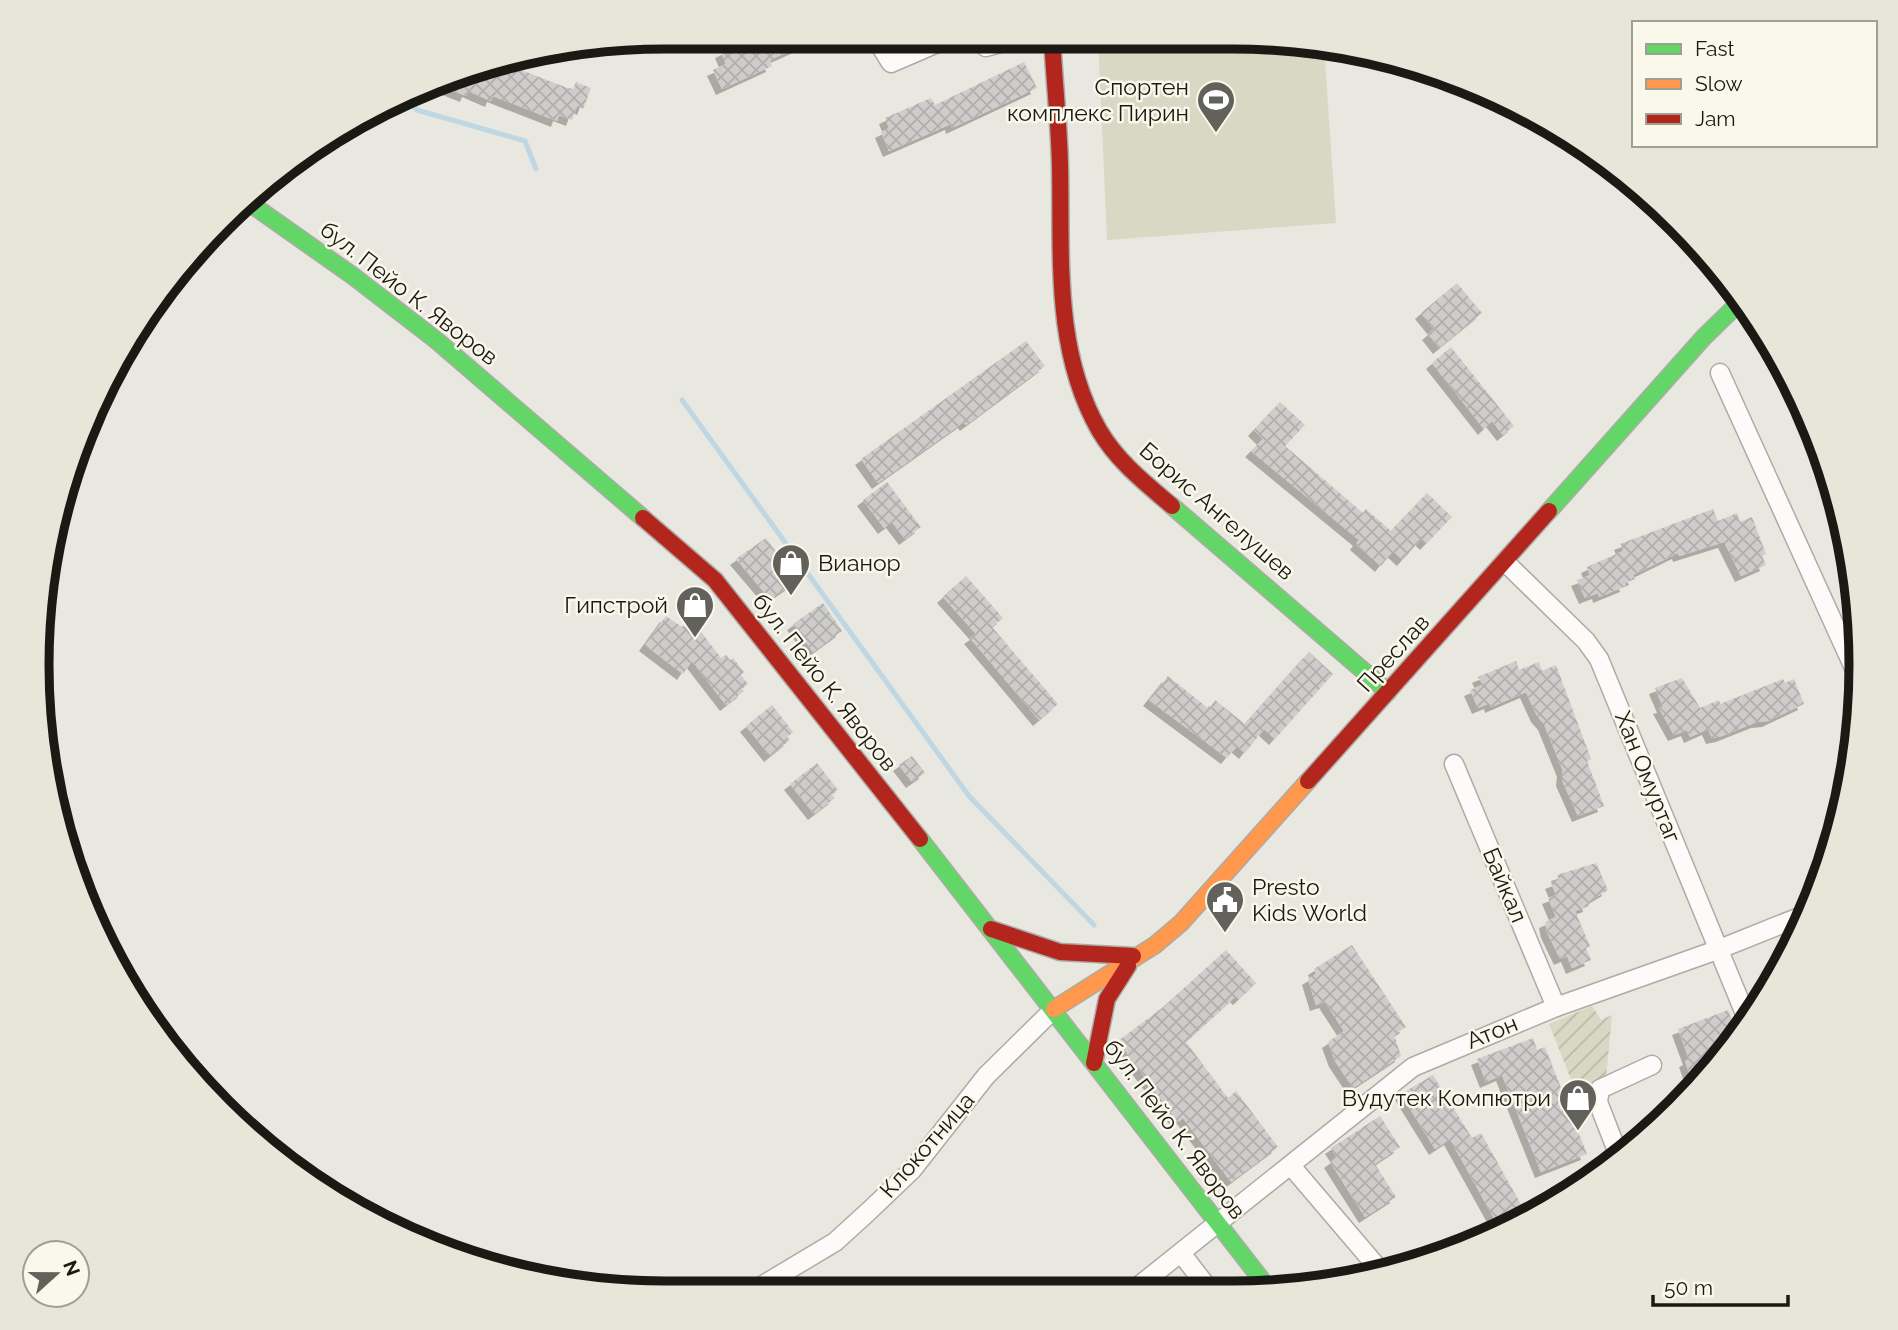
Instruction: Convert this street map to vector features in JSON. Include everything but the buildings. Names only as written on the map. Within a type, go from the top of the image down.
[{"type":"street","points":[[882,49],[891,63],[923,49]]},
{"type":"street","name":"Борис Ангелушев","points":[[1053,49],[1060,162],[1060,264],[1074,363],[1098,428],[1128,468],[1388,692]]},
{"type":"street","name":"бул. Пейо К. Яворов","points":[[254,206],[353,276],[436,340],[699,563],[758,632],[1054,1009],[1262,1280]]},
{"type":"street","name":"Преслав","points":[[1054,1009],[1168,936],[1181,923],[1704,337],[1734,308]]},
{"type":"street","points":[[1720,373],[1849,657]]},
{"type":"street","name":"Хан Омуртаг","points":[[1505,562],[1586,641],[1599,659],[1743,1010]]},
{"type":"street","name":"Байкал","points":[[1454,764],[1556,1007]]},
{"type":"street","name":"Атон","points":[[1145,1281],[1292,1167],[1413,1067],[1556,1007],[1717,950],[1793,919]]},
{"type":"street","points":[[989,928],[1061,954],[1085,958],[1135,956]]},
{"type":"street","points":[[1094,1063],[1107,999],[1135,956]]},
{"type":"street","name":"Клокотница","points":[[771,1281],[835,1242],[912,1170],[986,1076],[1054,1009]]},
{"type":"street","points":[[1616,1148],[1598,1102],[1600,1090],[1651,1065]]},
{"type":"street","points":[[1292,1167],[1375,1264]]},
{"type":"street","points":[[1181,1253],[1202,1281]]},
{"type":"green space","name":"Спортен комплекс Пирин","points":[[1099,49],[1273,50],[1325,56],[1336,223],[1107,240]]},
{"type":"green space","points":[[1592,1006],[1601,1020],[1612,1015],[1606,1078],[1576,1092],[1549,1024]]},
{"type":"waterway","points":[[411,105],[417,110],[525,141],[536,169]]},
{"type":"waterway","points":[[682,400],[969,796],[1094,925]]},
{"type":"traffic: fast","points":[[254,206],[353,276],[436,340],[643,518]]},
{"type":"traffic: fast","points":[[1549,511],[1704,337],[1734,308]]},
{"type":"traffic: fast","points":[[1172,506],[1388,692]]},
{"type":"traffic: fast","points":[[920,839],[1262,1280]]},
{"type":"traffic: slow","points":[[1054,1009],[1155,945],[1181,923],[1308,781]]},
{"type":"traffic: jam","points":[[1053,49],[1059,149],[1063,300],[1074,367],[1084,399],[1106,441],[1132,471],[1172,506]]},
{"type":"traffic: jam","points":[[1308,781],[1549,511]]},
{"type":"traffic: jam","points":[[643,518],[715,580],[920,839]]},
{"type":"traffic: jam","points":[[991,929],[1060,952],[1133,956]]},
{"type":"traffic: jam","points":[[1094,1063],[1107,999],[1128,966]]},
{"type":"place","name":"Спортен комплекс Пирин","points":[[1216,134]]},
{"type":"place","name":"Вианор","points":[[791,597]]},
{"type":"place","name":"Гипстрой","points":[[695,639]]},
{"type":"place","name":"Presto Kids World","points":[[1225,934]]},
{"type":"place","name":"Вудутек Компютри","points":[[1578,1132]]}]
